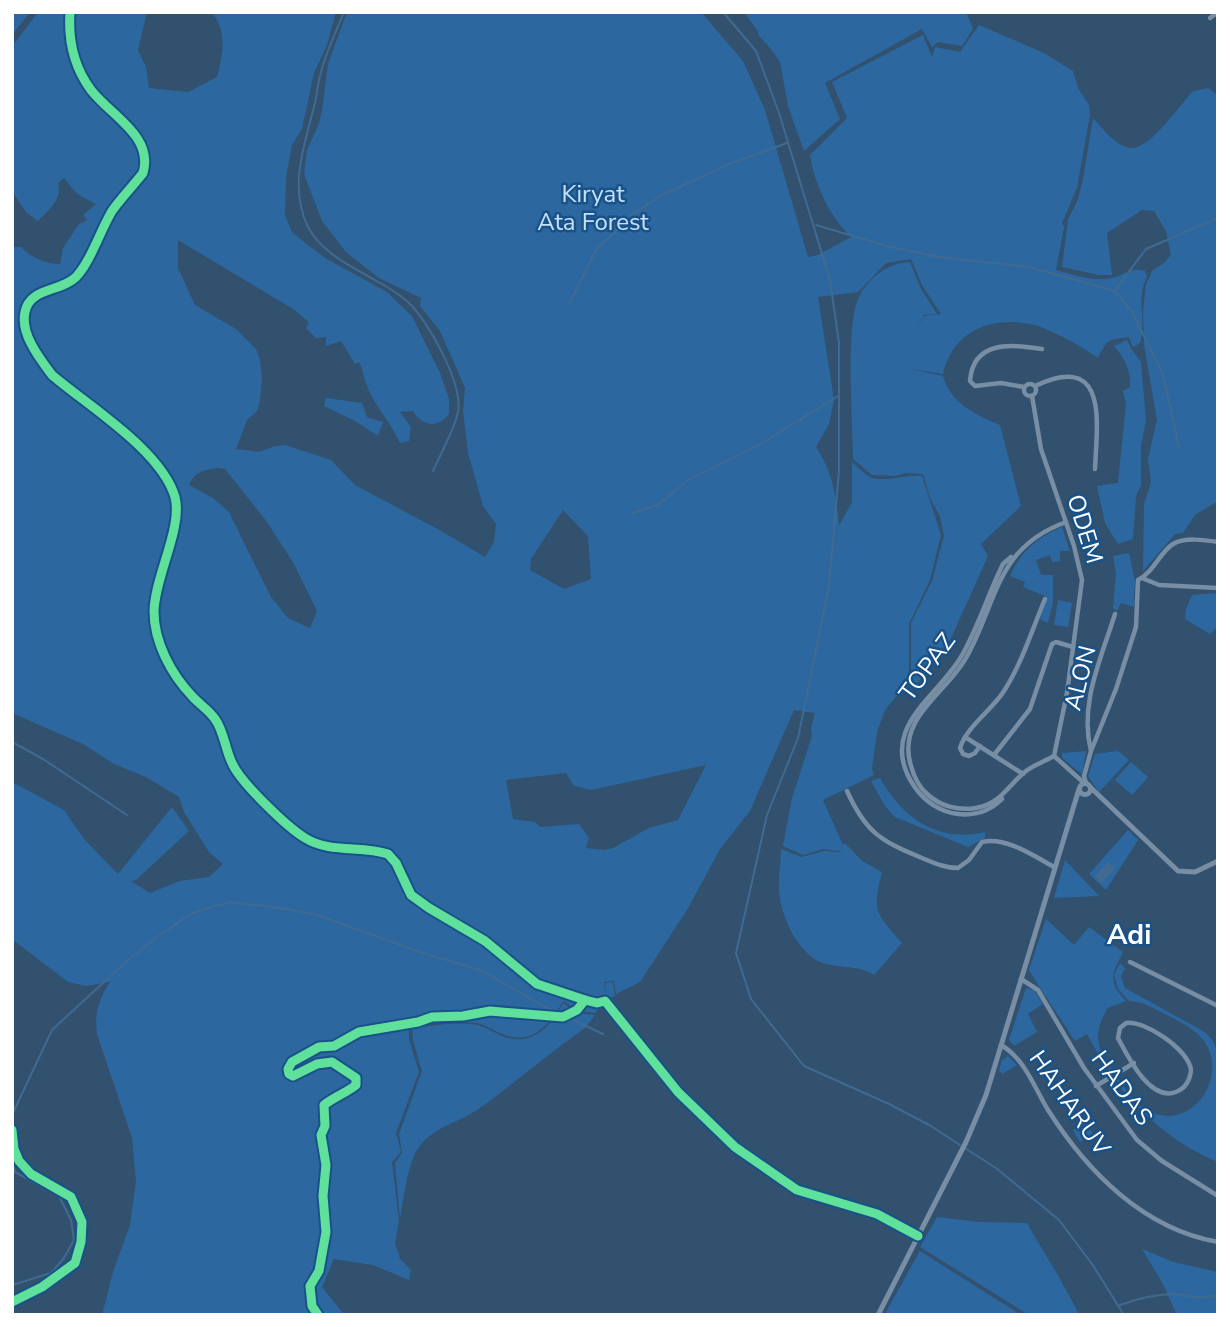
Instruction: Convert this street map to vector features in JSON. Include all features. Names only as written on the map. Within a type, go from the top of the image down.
[{"type":"street","points":[[70,12],[70,40],[84,78],[92,91],[128,127],[142,146],[145,167],[113,210],[75,278],[37,295],[25,312],[25,325],[40,359],[52,375],[144,450],[169,483],[175,498],[176,512],[172,536],[157,582],[154,611],[156,631],[169,663],[191,696],[217,723],[237,773],[306,839],[330,847],[388,854],[396,863],[411,895],[485,941],[537,984],[585,1000],[597,1003],[605,1001],[678,1092],[735,1147],[764,1168],[797,1190],[877,1214],[918,1236]]},
{"type":"street","points":[[1210,18],[1218,12]]},
{"type":"street","points":[[1035,386],[1030,383],[1024,387],[1001,383],[975,386],[970,381],[972,369],[979,358],[992,349],[1010,345],[1042,349]]},
{"type":"street","points":[[1035,386],[1053,378],[1068,377],[1083,382],[1092,390],[1097,412],[1096,469]]},
{"type":"street","points":[[1024,387],[1025,394],[1032,396],[1036,392],[1035,386]]},
{"type":"street","name":"ODEM","points":[[1032,396],[1041,449],[1082,579],[1064,712],[1054,757]]},
{"type":"street","name":"TOPAZ","points":[[1054,757],[1023,774],[992,803],[977,808],[955,808],[941,803],[923,791],[909,761],[908,747],[917,717],[966,659],[1003,575],[1016,553],[1046,530],[1066,522]]},
{"type":"street","points":[[877,1315],[967,1142],[986,1095],[1054,867],[1084,788],[1084,776],[1091,751],[1128,657],[1136,626],[1138,580],[1172,544],[1191,540],[1218,541]]},
{"type":"street","points":[[1142,578],[1160,584],[1218,588]]},
{"type":"street","points":[[980,746],[972,755],[963,754],[960,748],[965,737],[994,705],[1010,680],[1045,599]]},
{"type":"street","name":"ALON","points":[[1091,751],[1086,727],[1088,704],[1115,614]]},
{"type":"street","points":[[994,755],[1030,709],[1052,644],[1056,642],[1073,647]]},
{"type":"street","points":[[965,737],[1023,774]]},
{"type":"street","points":[[1054,757],[1084,788],[1098,796],[1178,871],[1195,872],[1218,861]]},
{"type":"street","points":[[847,791],[859,815],[877,836],[889,844],[943,866],[958,868],[969,860],[982,842],[992,840],[1054,867]]},
{"type":"street","points":[[1130,962],[1218,1006]]},
{"type":"street","name":"HADAS","points":[[1021,979],[1038,989],[1096,1086],[1126,1127],[1163,1161],[1218,1196]]},
{"type":"street","points":[[1131,1022],[1143,1025],[1178,1048],[1188,1059],[1191,1070],[1188,1083],[1182,1089],[1169,1094],[1163,1093],[1151,1088],[1134,1063],[1118,1038],[1122,1025],[1131,1022]]},
{"type":"street","name":"HAHARUV","points":[[1001,1045],[1018,1059],[1070,1143],[1111,1187],[1156,1220],[1183,1232],[1218,1242]]},
{"type":"street","points":[[1096,1086],[1134,1063]]},
{"type":"green space","points":[[12,12],[30,12],[12,35]]},
{"type":"green space","name":"Kiryat Ata Forest","points":[[38,12],[147,12],[138,50],[146,67],[149,88],[188,92],[217,77],[223,43],[220,27],[211,12],[336,12],[327,45],[314,73],[302,129],[292,145],[286,177],[285,215],[292,232],[300,239],[325,258],[387,292],[412,316],[440,373],[449,399],[449,414],[440,422],[430,424],[421,420],[413,411],[400,412],[411,427],[409,441],[400,443],[369,391],[359,362],[355,364],[341,341],[326,346],[326,337],[316,338],[306,328],[309,322],[293,309],[178,240],[178,268],[195,305],[236,329],[256,349],[260,360],[260,401],[257,411],[247,420],[236,449],[259,452],[285,445],[331,460],[355,485],[485,557],[494,542],[496,524],[483,506],[468,453],[463,411],[465,388],[440,331],[420,306],[421,298],[379,278],[346,252],[322,221],[304,174],[307,150],[322,111],[328,64],[347,12],[701,12],[743,61],[765,110],[808,257],[818,255],[851,237],[836,220],[824,199],[810,155],[847,118],[832,82],[923,35],[932,57],[935,47],[960,52],[979,25],[1044,53],[1073,71],[1078,88],[1089,105],[1090,115],[1077,188],[1062,223],[1064,227],[1056,270],[1094,279],[1112,278],[1135,270],[1145,271],[1147,276],[1141,303],[1142,335],[1140,343],[1133,347],[1129,337],[1113,340],[1107,343],[1098,358],[1046,329],[1015,322],[1001,323],[987,325],[964,338],[948,359],[943,374],[910,369],[943,376],[958,401],[973,412],[1000,425],[1021,506],[981,544],[988,556],[952,636],[940,656],[912,689],[906,684],[911,674],[911,623],[932,581],[944,536],[940,516],[930,498],[923,474],[872,475],[853,459],[852,328],[859,297],[868,283],[880,272],[902,263],[910,262],[921,289],[937,314],[924,315],[913,335],[924,316],[941,314],[922,285],[911,259],[886,263],[858,292],[818,297],[834,400],[829,424],[816,447],[833,485],[839,526],[852,502],[852,462],[868,476],[876,479],[922,476],[941,535],[930,580],[909,624],[909,675],[904,687],[885,710],[877,732],[872,769],[874,775],[823,800],[843,845],[845,843],[862,861],[882,872],[877,896],[878,911],[902,943],[874,975],[861,969],[820,962],[805,951],[788,926],[779,892],[781,849],[802,857],[824,851],[839,852],[843,847],[839,851],[823,849],[803,855],[783,846],[792,798],[812,736],[815,713],[794,710],[750,811],[720,849],[687,910],[640,982],[616,994],[614,981],[604,982],[606,997],[605,983],[613,982],[615,996],[607,999],[595,1013],[579,1011],[563,1001],[543,1028],[521,1038],[507,1036],[476,1023],[409,1023],[409,1039],[419,1072],[396,1133],[401,1152],[392,1162],[399,1220],[395,1243],[400,1259],[411,1270],[409,1280],[373,1265],[334,1259],[322,1287],[342,1312],[348,1315],[102,1315],[113,1272],[130,1225],[136,1182],[132,1138],[97,1034],[98,1007],[110,982],[86,986],[68,982],[12,939],[12,782],[64,810],[84,839],[118,874],[172,807],[189,831],[136,880],[131,881],[150,893],[180,881],[209,877],[223,864],[209,852],[184,812],[179,797],[146,777],[114,764],[83,744],[12,713],[12,247],[21,247],[39,259],[60,264],[63,248],[79,224],[87,220],[83,215],[96,204],[77,194],[64,178],[58,183],[59,189],[54,204],[38,221],[26,212],[12,191],[12,47]],"holes":[[[225,469],[267,522],[294,564],[317,611],[310,628],[288,618],[271,597],[229,512],[213,498],[189,485],[200,472]],[[563,510],[588,536],[591,579],[564,589],[530,570],[531,559]],[[706,765],[678,820],[649,828],[613,848],[604,850],[586,848],[589,838],[579,824],[540,827],[535,822],[513,819],[506,780],[566,773],[574,786],[591,790]]]},
{"type":"green space","points":[[744,12],[966,12],[973,29],[962,46],[938,42],[932,47],[922,29],[825,83],[840,119],[804,151],[788,106],[780,62]]},
{"type":"green space","points":[[1208,88],[1218,96],[1218,501],[1195,515],[1183,533],[1175,534],[1143,571],[1144,504],[1151,482],[1148,459],[1157,420],[1144,345],[1143,311],[1146,285],[1152,271],[1171,255],[1166,231],[1154,211],[1142,210],[1107,233],[1112,275],[1098,275],[1062,267],[1068,220],[1078,199],[1083,179],[1093,118],[1116,142],[1133,148],[1148,141],[1193,91]]},
{"type":"green space","points":[[1127,340],[1141,362],[1146,421],[1141,446],[1141,485],[1136,496],[1133,539],[1118,544],[1105,523],[1097,486],[1118,483],[1126,404],[1123,391],[1130,387],[1130,381],[1126,365],[1114,346]]},
{"type":"green space","points":[[326,398],[362,403],[367,417],[383,422],[378,436],[324,406]]},
{"type":"green space","points":[[1062,527],[1070,551],[1060,551],[1060,561],[1052,562],[1050,555],[1036,560],[1041,575],[1053,575],[1053,602],[1048,623],[1040,619],[1047,597],[1023,587],[1025,582],[1010,576],[1031,546]]},
{"type":"green space","points":[[1129,553],[1135,581],[1134,607],[1121,603],[1117,611],[1113,608],[1116,573],[1113,556]]},
{"type":"green space","points":[[1218,593],[1218,626],[1210,634],[1185,619],[1192,595]]},
{"type":"green space","points":[[1058,600],[1072,603],[1068,627],[1054,625]]},
{"type":"green space","points":[[1086,751],[1082,774],[1062,758],[1062,753]]},
{"type":"green space","points":[[1118,751],[1129,760],[1099,792],[1088,776],[1095,754]]},
{"type":"green space","points":[[1131,762],[1148,777],[1132,795],[1115,780]]},
{"type":"green space","points":[[880,778],[899,805],[923,824],[952,834],[985,832],[985,838],[968,847],[895,817],[885,806],[871,781]]},
{"type":"green space","points":[[1128,830],[1138,840],[1106,890],[1089,874]]},
{"type":"green space","points":[[1065,860],[1099,896],[1054,898]]},
{"type":"green space","points":[[1046,919],[1074,945],[1089,927],[1123,952],[1113,977],[1116,988],[1126,1001],[1105,1009],[1098,1034],[1103,1056],[1113,1072],[1109,1074],[1087,1034],[1075,1041],[1029,970]]},
{"type":"green space","points":[[1120,963],[1125,968],[1121,976],[1125,988],[1203,1031],[1213,1042],[1218,1056],[1218,1162],[1187,1147],[1161,1128],[1114,1080],[1118,1079],[1147,1110],[1163,1115],[1178,1115],[1201,1098],[1209,1085],[1212,1071],[1211,1056],[1197,1033],[1150,1006],[1129,1001],[1118,989],[1114,975]]},
{"type":"green space","points":[[1026,988],[1034,990],[1043,1004],[1028,1014],[1037,1032],[1014,1046],[1009,1040]]},
{"type":"green space","points":[[563,1003],[578,1013],[595,1015],[585,1028],[491,1100],[425,1140],[412,1162],[400,1220],[395,1163],[402,1153],[399,1134],[422,1071],[412,1028],[470,1024],[482,1026],[509,1038],[522,1039],[544,1029]]},
{"type":"green space","points":[[1008,1056],[1017,1065],[1002,1074],[999,1070],[1002,1060]]},
{"type":"green space","points":[[1086,1122],[1093,1134],[1080,1142],[1073,1130]]},
{"type":"green space","points":[[937,1217],[979,1222],[1027,1223],[1079,1315],[1029,1315],[920,1247]]},
{"type":"green space","points":[[1142,1249],[1173,1262],[1218,1272],[1218,1315],[1177,1315],[1162,1282]]},
{"type":"green space","points":[[920,1251],[1021,1315],[890,1315],[886,1312]]},
{"type":"shaded area","points":[[1108,862],[1115,868],[1102,883],[1095,876]]},
{"type":"waterway","points":[[344,12],[323,64],[303,149],[299,181],[302,212],[308,227],[323,246],[343,262],[402,297],[417,312],[435,338],[455,386],[458,412],[433,471]]},
{"type":"waterway","points":[[723,12],[756,51],[779,113],[830,280],[839,343],[839,471],[829,586],[798,738],[767,815],[736,953],[751,999],[804,1066],[889,1104],[960,1145]]},
{"type":"waterway","points":[[569,304],[596,250],[633,214],[662,195],[732,163],[787,143]]},
{"type":"waterway","points":[[1116,289],[1146,249],[1218,218]]},
{"type":"waterway","points":[[816,225],[890,247],[939,257],[1029,267],[1115,291],[1131,310],[1163,374],[1179,447]]},
{"type":"waterway","points":[[633,513],[658,505],[688,480],[759,445],[838,396]]},
{"type":"waterway","points":[[12,742],[43,759],[127,815]]},
{"type":"waterway","points":[[12,1115],[52,1030],[157,937],[192,913],[230,902],[317,915],[420,952],[483,971],[543,1006],[603,1034]]},
{"type":"waterway","points":[[965,1148],[996,1168],[1059,1220],[1092,1264],[1124,1315]]},
{"type":"waterway","points":[[12,1162],[15,1172],[59,1196],[71,1220],[74,1240],[51,1273],[12,1285]]},
{"type":"waterway","points":[[1120,1305],[1160,1295],[1218,1295]]},
{"type":"cycle path","points":[[70,12],[71,43],[80,72],[91,90],[136,137],[145,160],[143,173],[112,211],[76,277],[39,294],[28,304],[25,329],[32,346],[52,375],[122,430],[155,462],[167,480],[175,497],[176,509],[172,537],[156,597],[154,611],[157,634],[160,646],[177,678],[218,724],[237,771],[265,804],[305,838],[325,846],[388,854],[396,863],[411,895],[485,941],[537,984],[585,1000],[597,1003],[605,1001],[678,1092],[735,1147],[797,1190],[877,1214],[918,1236]]},
{"type":"cycle path","points":[[318,1315],[312,1306],[310,1286],[319,1271],[326,1232],[323,1196],[326,1165],[321,1135],[325,1126],[324,1105],[356,1085],[356,1078],[332,1062],[317,1064],[293,1076],[288,1069],[292,1062],[319,1047],[334,1046],[359,1032],[432,1017],[463,1016],[490,1011],[563,1017],[577,1010],[585,1000]]},
{"type":"cycle path","points":[[12,1130],[14,1149],[19,1161],[31,1174],[71,1197],[82,1222],[81,1242],[75,1263],[42,1287],[12,1302]]},
{"type":"district","name":"Adi","points":[[1129,935]]}]
